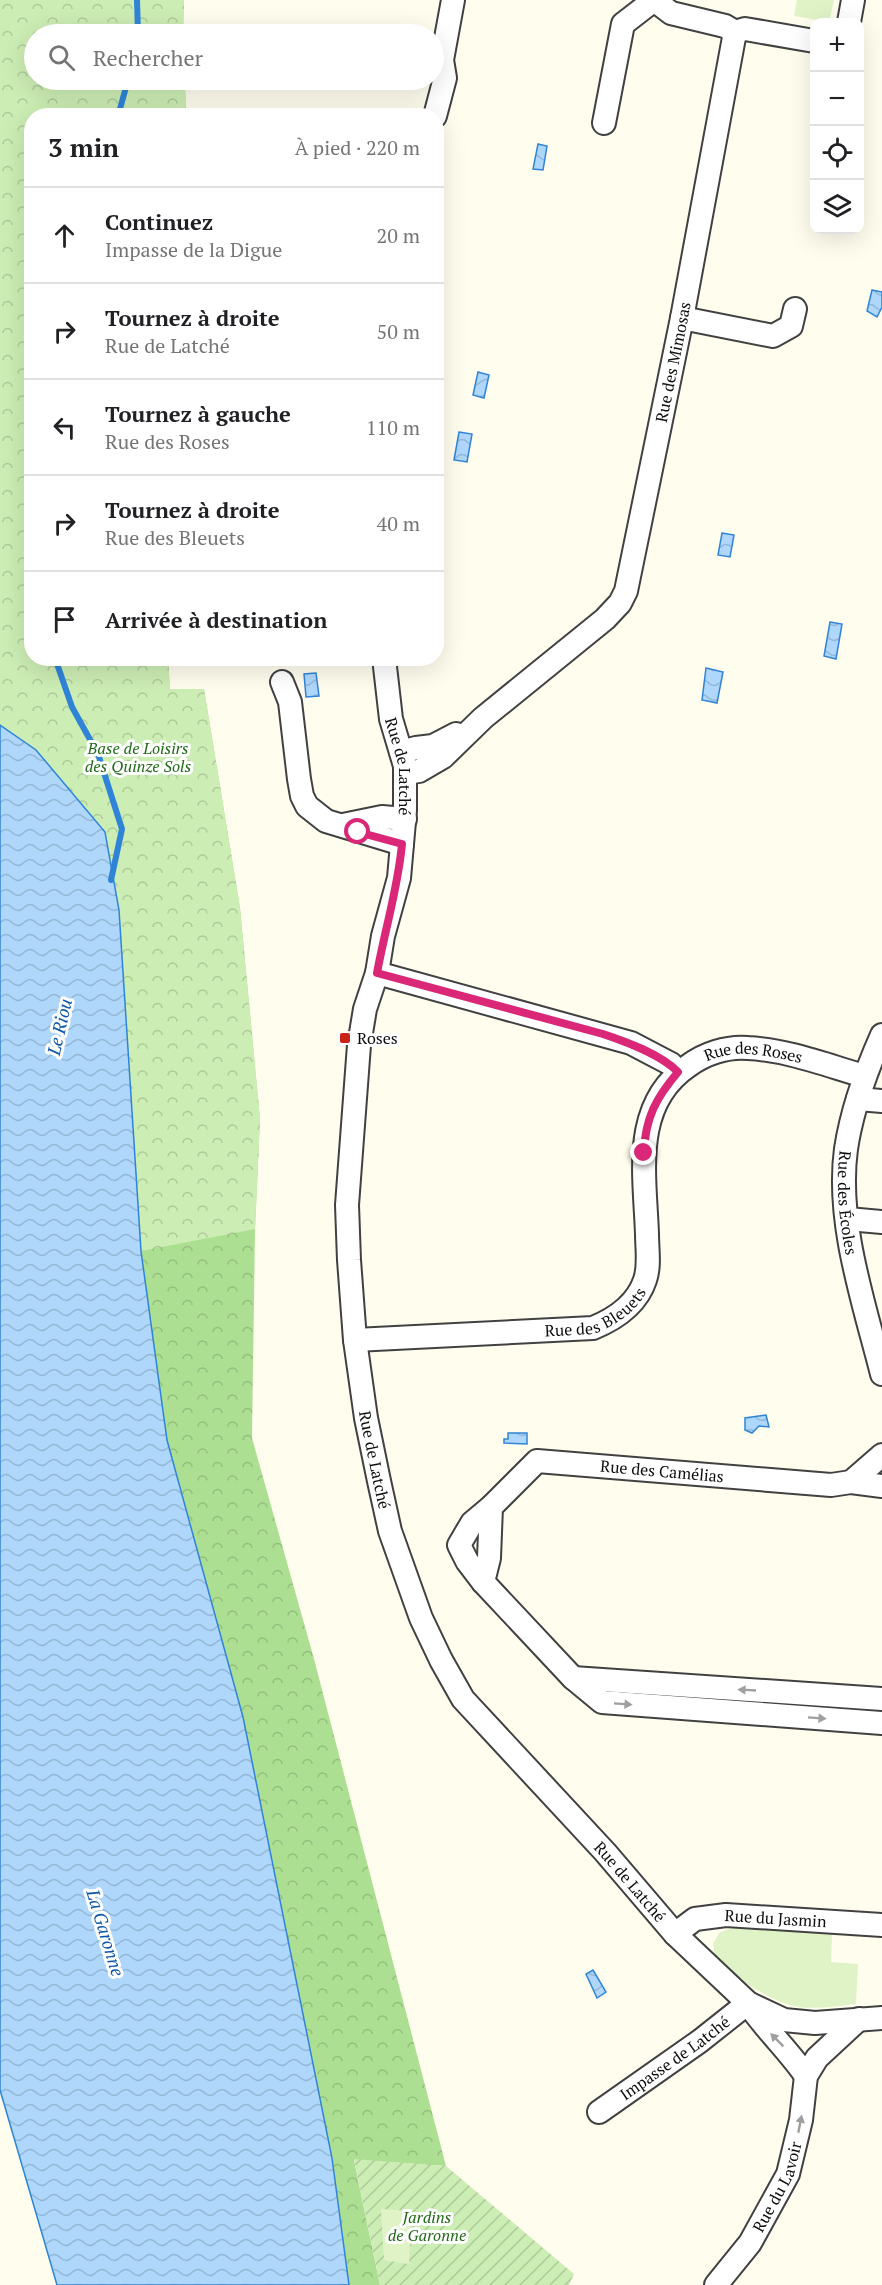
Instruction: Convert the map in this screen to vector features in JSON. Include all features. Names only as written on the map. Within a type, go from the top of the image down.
[{"type":"street","points":[[444,48],[453,0]]},
{"type":"street","points":[[604,123],[623,24],[654,0],[671,13],[725,26],[735,32],[745,28],[810,40]]},
{"type":"street","points":[[850,18],[853,0]]},
{"type":"street","name":"Rue des Mimosas","points":[[403,762],[419,771],[443,757],[483,718],[605,619],[620,603],[626,591],[682,318],[735,32]]},
{"type":"street","points":[[437,108],[442,90]]},
{"type":"street","points":[[682,318],[772,336],[791,326],[795,309]]},
{"type":"street","name":"Rue de Latché","points":[[385,666],[391,719],[403,762],[405,819],[399,878],[377,973],[365,1009],[359,1045],[347,1205],[355,1340],[366,1418],[390,1531],[421,1618],[441,1660],[464,1699],[605,1852],[675,1934],[748,2003],[784,2020],[815,2023],[882,2018]]},
{"type":"street","points":[[282,682],[290,702],[302,796],[308,807],[326,821],[402,844]]},
{"type":"street","points":[[343,825],[382,817],[405,819]]},
{"type":"street","points":[[377,973],[631,1043],[671,1064],[678,1072]]},
{"type":"street","name":"Rue des Écoles","points":[[882,1035],[864,1076],[858,1099],[846,1149],[845,1187],[852,1255],[882,1374]]},
{"type":"street","name":"Rue des Roses","points":[[678,1072],[698,1059],[719,1051],[745,1047],[775,1051],[864,1076]]},
{"type":"street","name":"Rue des Bleuets","points":[[355,1340],[593,1328],[613,1319],[631,1304],[645,1281],[648,1259],[645,1134],[651,1113],[661,1093],[678,1072]]},
{"type":"street","points":[[858,1099],[882,1101]]},
{"type":"street","points":[[848,1219],[882,1222]]},
{"type":"street","points":[[851,1482],[870,1463],[882,1455]]},
{"type":"street","name":"Rue des Camélias","points":[[882,1486],[851,1482],[831,1485],[537,1461],[472,1523],[459,1545],[467,1561],[483,1582],[573,1678],[602,1702],[882,1723]]},
{"type":"street","points":[[483,1582],[489,1558],[491,1507]]},
{"type":"street","points":[[573,1678],[882,1699]]},
{"type":"street","name":"Rue du Jasmin","points":[[675,1934],[695,1919],[726,1915],[882,1925]]},
{"type":"street","points":[[748,2003],[765,2029],[791,2054],[806,2076]]},
{"type":"street","name":"Impasse de Latché","points":[[599,2112],[748,2003]]},
{"type":"street","name":"Rue du Lavoir","points":[[716,2285],[750,2243],[788,2174],[801,2120],[806,2076],[817,2058],[859,2019]]},
{"type":"green space","points":[[0,0],[184,0],[183,24],[24,24],[24,90],[185,90],[186,108],[24,108],[24,666],[168,666],[170,689],[204,689],[240,908],[260,1119],[255,1229],[252,1438],[314,1659],[446,2166],[354,2160],[380,2285],[349,2285],[332,2158],[243,1717],[167,1440],[141,1251],[36,750],[0,725]]},
{"type":"green space","name":"Base de Loisirs des Quinze Sols","points":[[0,0],[184,0],[183,24],[24,24],[24,90],[185,90],[186,108],[24,108],[24,666],[168,666],[170,689],[204,689],[240,908],[260,1119],[255,1229],[141,1251],[119,910],[36,750],[0,725]]},
{"type":"green space","points":[[797,0],[834,0],[830,18],[810,19],[794,16]]},
{"type":"green space","points":[[733,1927],[832,1934],[831,1962],[858,1964],[856,2004],[823,2008],[798,2007],[782,2002],[750,1986],[721,1964],[715,1954],[713,1944],[719,1933]]},
{"type":"green space","name":"Jardins de Garonne","points":[[354,2159],[446,2166],[574,2274],[569,2285],[380,2285]]},
{"type":"green space","points":[[381,2209],[411,2211],[409,2264],[384,2260]]},
{"type":"water","points":[[538,144],[547,146],[543,170],[533,169]]},
{"type":"water","points":[[872,290],[882,292],[882,307],[877,317],[867,311]]},
{"type":"water","points":[[478,372],[489,375],[484,398],[473,395]]},
{"type":"water","points":[[459,432],[472,434],[467,462],[454,460]]},
{"type":"water","points":[[722,533],[734,535],[730,557],[718,555]]},
{"type":"water","points":[[830,622],[842,624],[836,659],[824,656]]},
{"type":"water","points":[[706,668],[723,672],[717,703],[702,700]]},
{"type":"water","points":[[316,673],[319,696],[306,697],[304,674]]},
{"type":"water","name":"La Garonne","points":[[0,725],[36,750],[105,832],[119,910],[141,1251],[167,1440],[243,1717],[332,2158],[349,2285],[57,2285],[0,2090]]},
{"type":"water","points":[[766,1415],[769,1427],[759,1426],[752,1433],[745,1430],[745,1418]]},
{"type":"water","points":[[508,1433],[527,1433],[527,1444],[504,1443],[504,1439],[508,1439]]},
{"type":"water","points":[[593,1970],[606,1992],[597,1998],[586,1974]]},
{"type":"waterway","name":"Le Riou","points":[[137,0],[138,24]]},
{"type":"waterway","name":"Le Riou","points":[[120,108],[125,90]]},
{"type":"waterway","name":"Le Riou","points":[[58,666],[72,707],[98,754],[122,829],[111,880]]},
{"type":"place","name":"Roses","points":[[345,1038]]},
{"type":"route","points":[[358,832],[402,844],[399,878],[377,973],[603,1034],[631,1043],[671,1064],[678,1072],[661,1093],[651,1113],[645,1134],[644,1153]]}]
